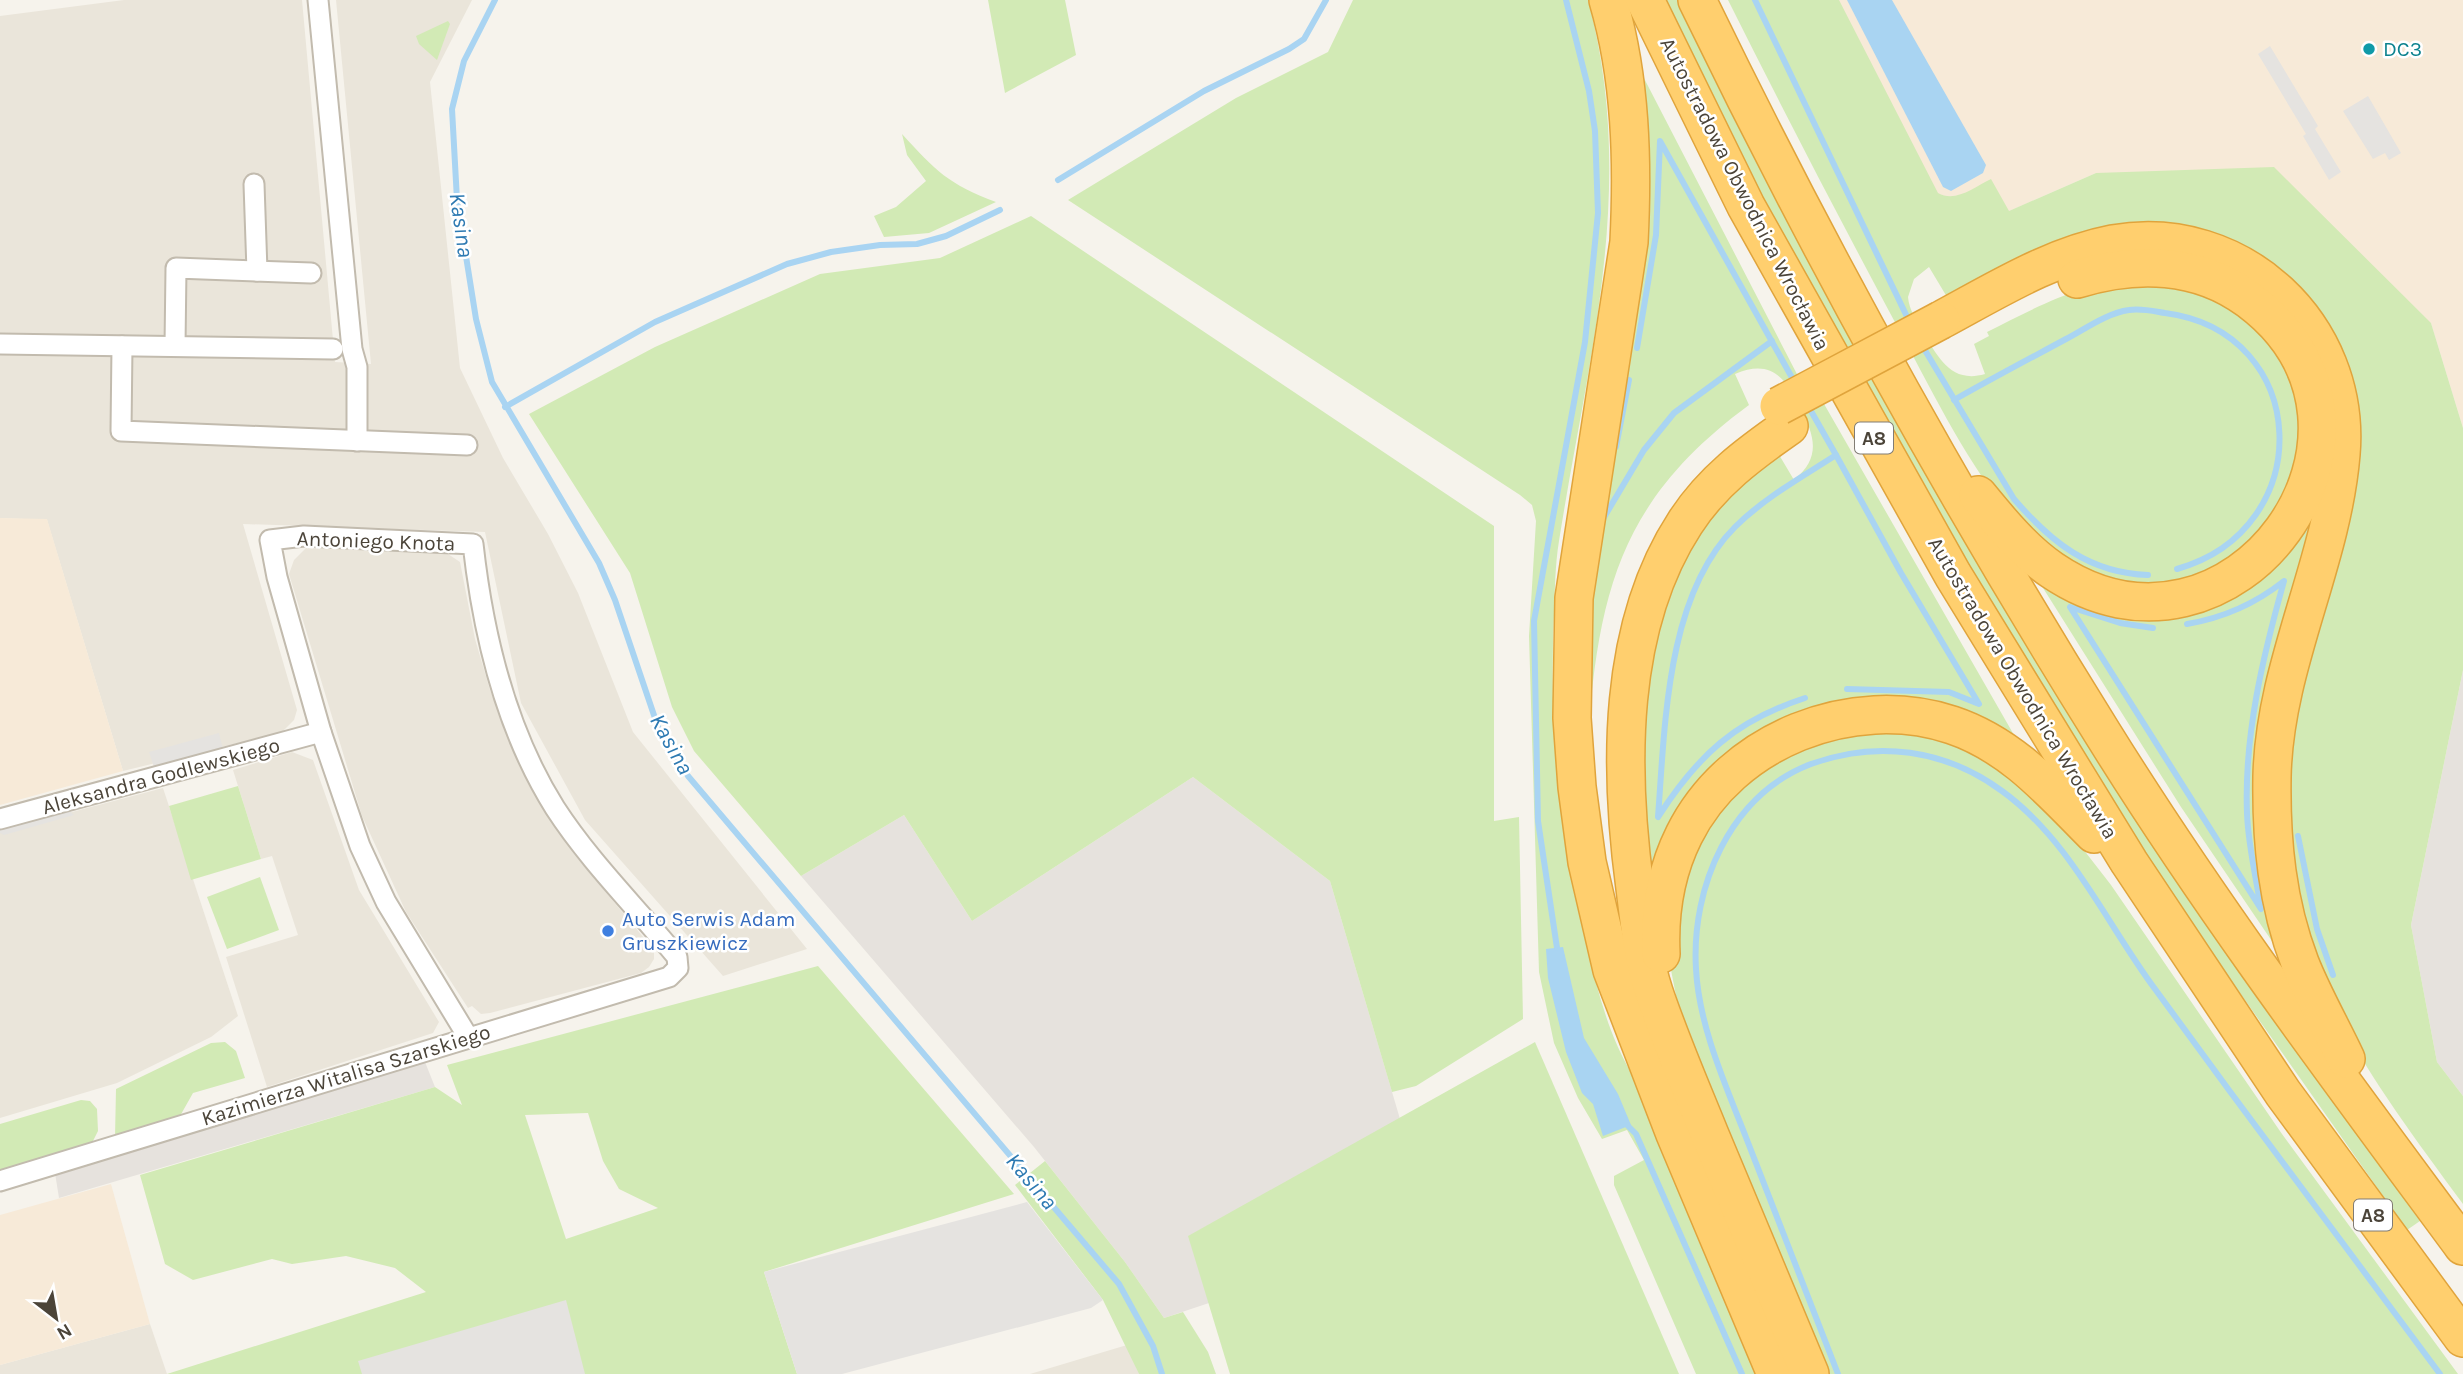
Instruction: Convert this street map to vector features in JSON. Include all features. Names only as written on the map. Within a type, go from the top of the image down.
[{"type":"highway","points":[[1608,0],[1620,51],[1629,123],[1630,220],[1575,587],[1572,718],[1577,787],[1594,895],[1612,970],[1675,1134],[1776,1374]]},
{"type":"highway","name":"Autostradowa Obwodnica Wrocławia","points":[[1645,0],[1746,206],[1884,457],[2129,862],[2283,1093],[2463,1338]]},
{"type":"highway","name":"Autostradowa Obwodnica Wrocławia","points":[[1697,0],[1824,250],[1923,430],[2104,736],[2311,1041],[2463,1246]]},
{"type":"highway","points":[[1636,1027],[1611,892],[1605,819],[1605,725],[1618,625],[1641,557],[1674,498],[1713,453],[1946,329],[2031,273],[2079,253],[2124,242],[2160,241],[2185,244],[2221,254],[2252,270],[2289,301],[2319,342],[2339,399],[2341,460],[2334,507],[2294,652],[2272,773],[2273,847],[2283,910],[2300,961],[2390,1147]]},
{"type":"highway","points":[[1923,430],[2001,523],[2046,565],[2082,587],[2129,600],[2182,597],[2218,585],[2246,569],[2269,550],[2289,525],[2310,479],[2316,433],[2313,401],[2304,371],[2288,342],[2269,318],[2245,297],[2218,281],[2156,267],[2109,270],[1946,329]]},
{"type":"highway","points":[[1784,416],[1729,470],[1693,512],[1662,566],[1639,638],[1628,726],[1629,836],[1648,969],[1654,991],[1811,1374]]},
{"type":"highway","points":[[1677,1051],[1661,960],[1660,936],[1661,912],[1671,868],[1689,825],[1719,786],[1756,754],[1787,737],[1826,722],[1853,717],[1902,715],[1951,725],[1981,737],[2023,764],[2093,834],[2129,862]]},
{"type":"street","points":[[318,0],[332,167],[352,349],[357,367],[357,441]]},
{"type":"street","points":[[254,184],[257,271]]},
{"type":"street","points":[[175,346],[176,268],[311,273]]},
{"type":"street","points":[[0,344],[122,353],[175,346],[332,349]]},
{"type":"street","points":[[122,353],[121,431],[467,445]]},
{"type":"street","name":"Antoniego Knota","points":[[321,732],[277,577],[270,540],[304,536],[473,544],[478,588],[494,664],[542,783],[587,853],[677,957]]},
{"type":"street","points":[[321,732],[360,846],[386,902],[468,1037]]},
{"type":"street","name":"Aleksandra Godlewskiego","points":[[0,819],[321,732]]},
{"type":"street","name":"Kazimierza Witalisa Szarskiego","points":[[0,1181],[669,977],[678,968],[677,957]]},
{"type":"shaded area","points":[[124,0],[302,0],[335,362],[371,364],[336,0],[472,0],[430,82],[460,368],[503,458],[548,534],[578,593],[633,732],[807,949],[723,976],[585,820],[521,703],[485,532],[243,524],[297,710],[294,720],[282,732],[123,771],[47,520],[0,518],[0,16]]},
{"type":"shaded area","points":[[1799,0],[2463,0],[2463,428],[2431,323],[2096,173],[1925,248]]},
{"type":"shaded area","points":[[2270,46],[2318,126],[2315,129],[2341,172],[2329,180],[2303,136],[2306,134],[2258,54]]},
{"type":"shaded area","points":[[2368,96],[2401,153],[2389,160],[2385,153],[2373,159],[2343,111]]},
{"type":"shaded area","points":[[0,518],[47,519],[123,771],[0,805]]},
{"type":"shaded area","points":[[306,548],[445,552],[460,562],[475,639],[490,690],[535,795],[573,853],[654,950],[654,959],[649,967],[641,973],[490,1013],[481,1014],[472,1006],[468,1008],[406,912],[362,816],[289,574],[294,560]]},
{"type":"shaded area","points":[[2463,670],[2463,1096],[2437,1062],[2411,925]]},
{"type":"shaded area","points":[[219,733],[223,749],[154,767],[149,752]]},
{"type":"shaded area","points":[[292,752],[313,760],[359,890],[439,1022],[433,1033],[267,1087],[226,957],[298,935],[272,856],[261,859],[233,770]]},
{"type":"shaded area","points":[[1193,777],[1330,881],[1400,1119],[1189,1236],[1209,1303],[1164,1318],[1125,1262],[1034,1147],[801,876],[904,815],[972,921]]},
{"type":"shaded area","points":[[163,788],[238,1016],[211,1037],[117,1083],[0,1118],[0,831]]},
{"type":"shaded area","points":[[65,807],[74,815],[4,835],[0,833],[0,826]]},
{"type":"shaded area","points":[[425,1062],[435,1087],[59,1198],[55,1173]]},
{"type":"shaded area","points":[[111,1184],[150,1324],[0,1365],[0,1215]]},
{"type":"shaded area","points":[[1027,1202],[1103,1300],[1091,1308],[842,1374],[797,1374],[764,1272]]},
{"type":"shaded area","points":[[566,1300],[585,1374],[362,1374],[358,1361]]},
{"type":"shaded area","points":[[150,1324],[167,1374],[0,1374],[0,1365]]},
{"type":"shaded area","points":[[1127,1345],[1139,1374],[1030,1374]]},
{"type":"green space","points":[[988,0],[1065,0],[1076,55],[1005,93]]},
{"type":"green space","points":[[1353,0],[1588,0],[1602,69],[1609,137],[1608,204],[1594,338],[1556,568],[1553,708],[1564,832],[1568,863],[1572,868],[1594,974],[1609,1026],[1632,1074],[1635,1073],[1762,1374],[1696,1374],[1614,1185],[1614,1176],[1644,1160],[1627,1130],[1602,1139],[1578,1098],[1554,1043],[1539,972],[1529,636],[1536,521],[1532,505],[1068,200],[1236,98],[1328,52]]},
{"type":"green space","points":[[1661,0],[1679,0],[1718,81],[2315,1075],[2420,1221],[2407,1230],[2159,878],[2015,652],[1772,223]]},
{"type":"green space","points":[[1728,0],[1839,0],[1938,193],[1945,196],[1958,195],[1991,179],[2009,211],[2096,173],[2274,167],[2431,323],[2463,428],[2463,670],[2411,925],[2437,1062],[2463,1096],[2463,1204],[2425,1153],[2357,1051],[2330,1000],[2307,946],[2292,889],[2284,828],[2290,731],[2302,668],[2342,513],[2347,514],[2348,510],[2357,438],[2354,394],[2342,356],[2324,321],[2300,291],[2271,266],[2238,247],[2202,233],[2163,227],[2123,227],[2079,237],[2009,265],[1947,297],[1929,267],[1914,279],[1908,297],[1914,315],[1940,359],[1954,372],[1963,375],[1985,374],[1974,344],[1989,336],[1987,332],[2080,290],[2100,284],[2140,279],[2207,290],[2256,322],[2287,369],[2300,424],[2295,480],[2270,531],[2226,569],[2162,588],[2145,589],[2112,584],[2066,565],[2039,545],[2018,523],[1997,498],[1960,442]]},
{"type":"green space","points":[[448,21],[450,24],[437,60],[419,44],[416,36]]},
{"type":"green space","points":[[1632,55],[1800,380],[1808,376],[2018,742],[1984,722],[1768,731],[1651,891],[1638,793],[1652,631],[1703,515],[1778,453],[1794,480],[1808,464],[1813,447],[1806,419],[1790,389],[1776,374],[1759,368],[1735,374],[1749,405],[1707,439],[1673,474],[1646,511],[1626,549],[1611,590],[1600,634],[1588,736],[1581,632]]},
{"type":"green space","points":[[902,134],[944,175],[966,189],[996,202],[929,233],[884,237],[874,216],[896,207],[926,181],[907,155]]},
{"type":"green space","points":[[1031,216],[1494,526],[1494,821],[1519,817],[1523,1019],[1416,1086],[1392,1092],[1330,881],[1193,777],[972,921],[904,815],[801,876],[694,751],[672,707],[630,573],[529,414],[655,347],[820,274],[940,258]]},
{"type":"green space","points":[[2123,251],[2161,252],[2196,259],[2230,271],[2259,290],[2285,314],[2306,342],[2321,375],[2330,412],[2331,452],[2324,506],[2321,519],[2316,519],[2285,636],[2262,755],[2261,850],[2282,956],[2181,807],[2038,580],[2095,605],[2124,612],[2153,614],[2182,612],[2210,604],[2237,591],[2263,571],[2297,533],[2319,469],[2321,416],[2317,391],[2308,366],[2281,321],[2241,286],[2194,265],[2160,259],[2126,259],[2090,266],[2036,287],[1968,322],[1964,315],[2021,285],[2061,268]]},
{"type":"green space","points":[[1900,728],[1969,745],[2059,818],[2111,885],[2282,1134],[2458,1374],[1826,1374],[1681,1021],[1671,970],[1669,942],[1679,880],[1730,793],[1803,744]]},
{"type":"green space","points":[[238,786],[261,859],[191,880],[169,806]]},
{"type":"green space","points":[[260,877],[279,930],[227,949],[207,897]]},
{"type":"green space","points":[[818,966],[1014,1194],[764,1272],[797,1374],[167,1374],[426,1292],[395,1268],[346,1256],[292,1264],[272,1259],[193,1280],[165,1264],[140,1175],[435,1087],[462,1105],[447,1065]],"holes":[[[588,1113],[603,1161],[619,1189],[658,1208],[566,1239],[525,1115]]]},
{"type":"green space","points":[[225,1042],[236,1051],[245,1078],[193,1093],[180,1116],[115,1137],[116,1089],[211,1043]]},
{"type":"green space","points":[[1535,1042],[1679,1374],[1230,1374],[1188,1236]]},
{"type":"green space","points":[[81,1100],[90,1101],[97,1109],[98,1131],[92,1143],[0,1170],[0,1124]]},
{"type":"green space","points":[[1045,1161],[1125,1262],[1164,1318],[1183,1312],[1208,1352],[1216,1374],[1139,1374],[1103,1300],[1015,1185]]},
{"type":"water","points":[[1847,0],[1892,0],[1986,165],[1983,173],[1951,191],[1943,187]]},
{"type":"water","points":[[1563,947],[1584,1038],[1618,1094],[1631,1125],[1603,1136],[1593,1104],[1582,1093],[1566,1052],[1548,978],[1546,949]]},
{"type":"waterway","name":"Kasina","points":[[495,0],[464,61],[452,109],[457,200],[476,319],[492,382],[599,563],[615,600],[659,730],[688,776],[1119,1284],[1153,1346],[1162,1374]]},
{"type":"waterway","points":[[1058,180],[1204,91],[1304,39],[1326,0]]},
{"type":"waterway","points":[[1557,948],[1538,821],[1534,621],[1585,342],[1598,213],[1595,131],[1589,91],[1566,0]]},
{"type":"waterway","points":[[1755,0],[1910,323]]},
{"type":"waterway","points":[[1637,348],[1656,235],[1660,141],[1795,383]]},
{"type":"waterway","points":[[505,407],[655,322],[787,264],[831,252],[880,245],[917,244],[946,236],[1000,210]]},
{"type":"waterway","points":[[1954,400],[2113,314],[2138,309],[2156,311],[2214,328],[2249,355],[2271,392],[2279,433],[2274,475],[2256,515],[2223,547],[2177,569]]},
{"type":"waterway","points":[[1603,519],[1644,450],[1674,413],[1772,341]]},
{"type":"waterway","points":[[1920,342],[2014,499],[2028,515],[2057,541],[2089,561],[2127,573],[2148,575]]},
{"type":"waterway","points":[[1616,447],[1629,380]]},
{"type":"waterway","points":[[1807,404],[1836,455]]},
{"type":"waterway","points":[[1805,698],[1758,718],[1720,743],[1688,775],[1658,817],[1663,743],[1673,664],[1682,625],[1695,589],[1712,556],[1746,516],[1836,455],[1901,573],[1979,704],[1949,692],[1847,689]]},
{"type":"waterway","points":[[2153,628],[2120,623],[2070,607],[2261,909],[2248,825],[2249,754],[2256,696],[2284,581],[2262,597],[2238,609],[2187,624]]},
{"type":"waterway","points":[[1838,1374],[1715,1056],[1698,991],[1696,938],[1700,907],[1721,847],[1738,821],[1758,798],[1783,778],[1811,764],[1861,752],[1885,751],[1934,758],[1980,777],[2002,791],[2048,833],[2086,884],[2155,989],[2440,1374]]},
{"type":"waterway","points":[[2298,836],[2317,929],[2333,975]]},
{"type":"waterway","points":[[1628,1126],[1636,1134],[1742,1374]]},
{"type":"place","name":"DC3","points":[[2369,49]]},
{"type":"place","name":"Auto Serwis Adam Gruszkiewicz","points":[[608,931]]}]
